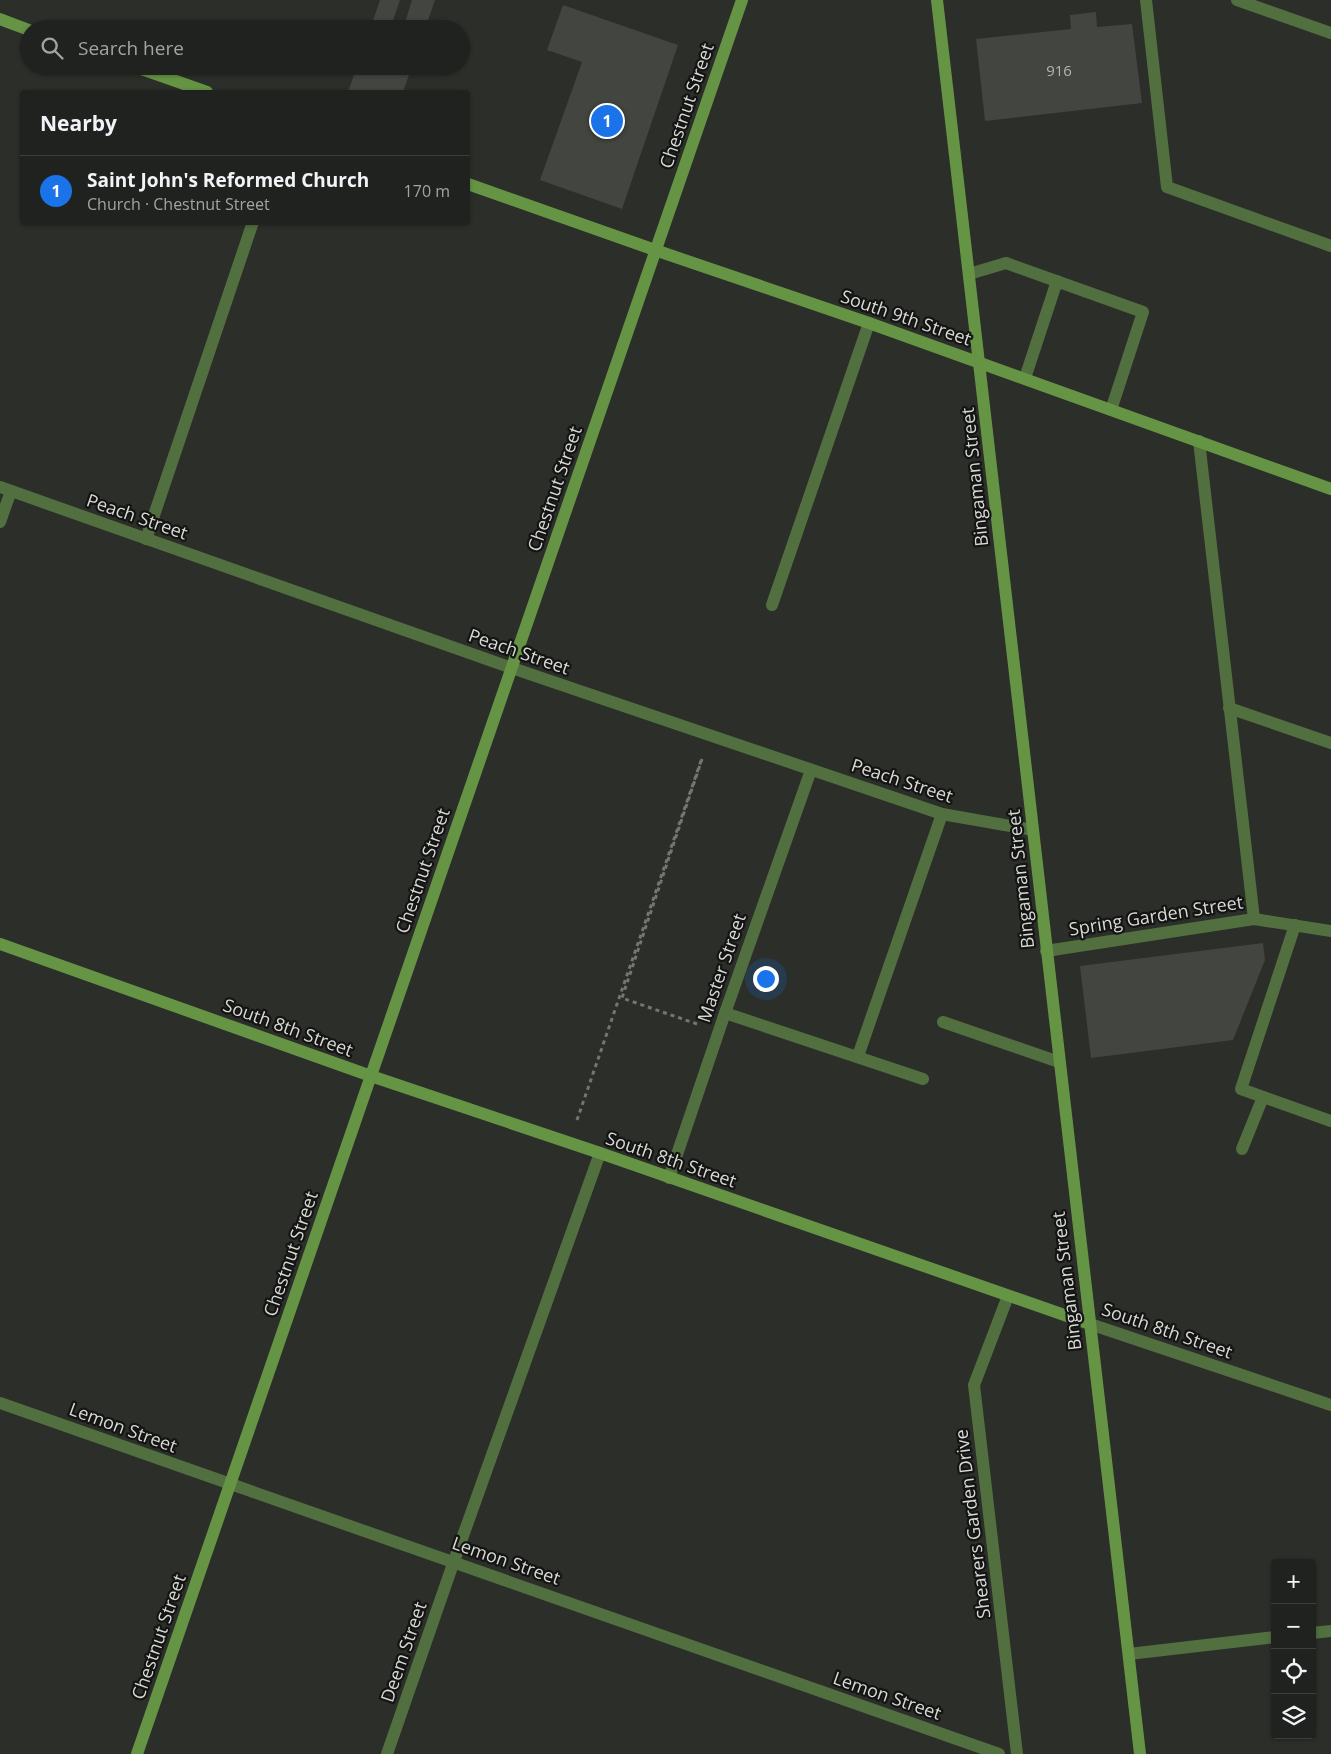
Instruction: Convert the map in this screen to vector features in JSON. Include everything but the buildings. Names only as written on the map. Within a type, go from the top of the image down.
[{"type":"street","name":"Chestnut Street","points":[[137,1754],[742,0]]},
{"type":"street","name":"Bingaman Street","points":[[937,0],[1140,1754]]},
{"type":"street","points":[[1146,0],[1167,187],[1331,246]]},
{"type":"street","points":[[1238,0],[1331,33]]},
{"type":"street","points":[[0,20],[20,27]]},
{"type":"street","points":[[159,75],[201,90]]},
{"type":"street","name":"South 9th Street","points":[[470,185],[869,322],[1331,488]]},
{"type":"street","points":[[146,539],[252,225]]},
{"type":"street","points":[[969,274],[1006,263],[1143,312],[1111,410]]},
{"type":"street","points":[[1025,378],[1057,281]]},
{"type":"street","points":[[772,605],[869,322]]},
{"type":"street","points":[[1199,441],[1254,919]]},
{"type":"street","points":[[0,522],[6,489]]},
{"type":"street","name":"Peach Street","points":[[6,489],[512,668],[942,814],[1032,830]]},
{"type":"street","points":[[1229,708],[1331,744]]},
{"type":"street","name":"Master Street","points":[[669,1178],[724,1013],[811,770]]},
{"type":"street","points":[[858,1056],[942,814]]},
{"type":"street","name":"Spring Garden Street","points":[[1046,950],[1254,919],[1331,931]]},
{"type":"street","points":[[1295,925],[1241,1089],[1331,1121]]},
{"type":"street","name":"South 8th Street","points":[[0,944],[371,1076],[600,1153],[1008,1296],[1331,1405]]},
{"type":"street","points":[[724,1013],[923,1079]]},
{"type":"street","points":[[943,1022],[1059,1062]]},
{"type":"street","points":[[1242,1149],[1263,1097]]},
{"type":"street","name":"Deem Street","points":[[386,1754],[600,1153]]},
{"type":"street","name":"Shearers Garden Drive","points":[[1008,1296],[974,1385],[1017,1754]]},
{"type":"street","name":"Lemon Street","points":[[0,1403],[999,1754]]},
{"type":"street","points":[[1316,1633],[1331,1631]]},
{"type":"street","points":[[1129,1654],[1271,1637]]},
{"type":"path","points":[[710,735],[622,998],[718,1032]]},
{"type":"path","points":[[569,1143],[710,735]]},
{"type":"place","name":"Saint John's Reformed Church","points":[[607,121]]}]
